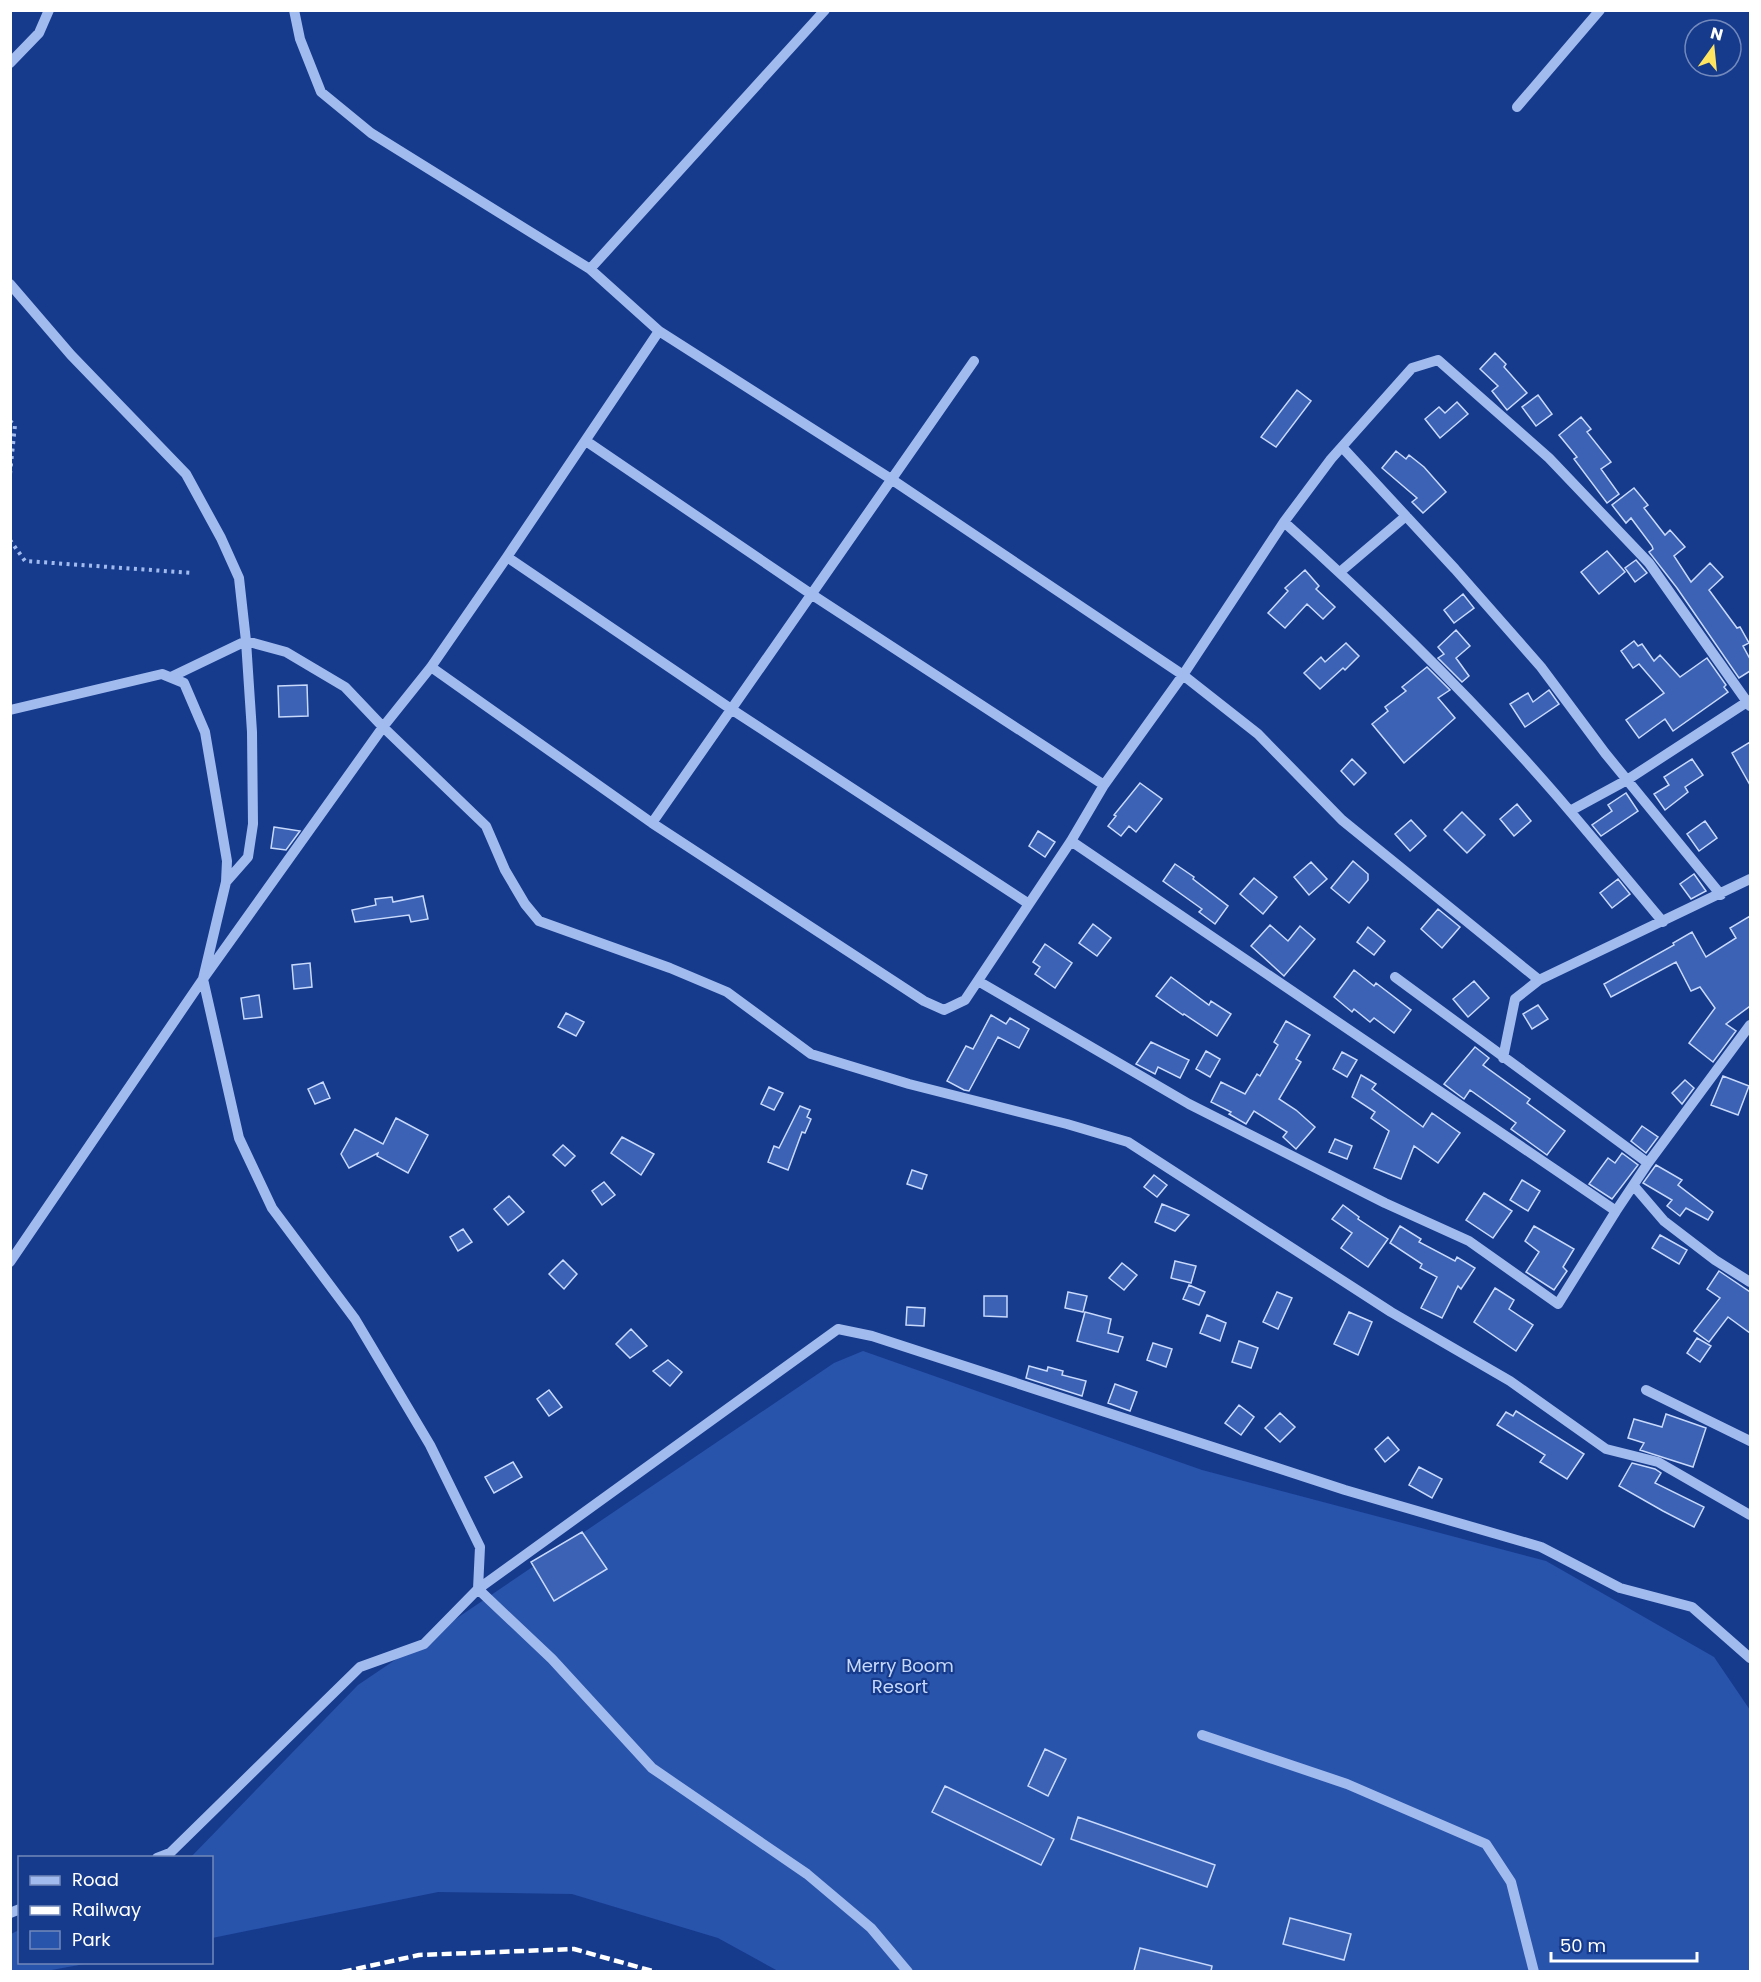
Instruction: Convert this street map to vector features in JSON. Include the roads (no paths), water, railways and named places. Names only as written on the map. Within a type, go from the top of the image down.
[{"type":"street","points":[[10,63],[39,33],[49,10]]},
{"type":"street","points":[[294,10],[300,39],[321,92],[371,133],[590,269],[658,332],[891,479],[1183,675],[1258,734],[1342,820],[1539,980]]},
{"type":"street","points":[[590,269],[825,10]]},
{"type":"street","points":[[1517,107],[1600,10]]},
{"type":"street","points":[[10,285],[71,355],[186,474],[221,538],[239,578],[252,732],[253,825],[248,857],[226,882]]},
{"type":"street","points":[[10,1262],[203,979],[383,727],[431,667],[658,332]]},
{"type":"street","points":[[431,667],[652,823],[924,1001],[944,1010],[965,1000],[1071,841],[1104,785],[1183,675],[1284,522],[1342,447],[1412,368],[1438,360],[1549,458],[1649,563],[1750,703],[1627,780],[1570,812]]},
{"type":"street","points":[[652,823],[974,361]]},
{"type":"street","points":[[586,441],[811,594],[1104,785]]},
{"type":"street","points":[[1342,447],[1541,667],[1627,780],[1721,895]]},
{"type":"street","points":[[1340,572],[1406,516]]},
{"type":"street","points":[[1284,522],[1340,572],[1484,716],[1570,812],[1663,922]]},
{"type":"street","points":[[507,557],[731,709],[1029,904]]},
{"type":"street","points":[[171,677],[246,641],[286,652],[345,687],[383,727],[486,826],[505,870],[525,904],[539,921],[670,968],[727,992],[810,1054],[909,1084],[1128,1142],[1390,1312],[1510,1381],[1606,1449],[1658,1462],[1750,1515]]},
{"type":"street","points":[[10,710],[162,674],[183,683],[205,732],[227,861],[226,882],[203,979],[239,1138],[272,1208],[356,1319],[430,1445],[480,1547],[478,1589],[552,1659],[652,1768],[807,1874],[871,1928],[908,1971]]},
{"type":"street","points":[[1071,841],[1616,1211]]},
{"type":"street","points":[[1503,1058],[1515,999],[1539,980],[1721,895],[1750,879]]},
{"type":"street","points":[[1395,977],[1648,1162]]},
{"type":"street","points":[[978,981],[1189,1104],[1375,1198],[1469,1241],[1558,1304],[1616,1211],[1635,1186],[1648,1162],[1750,1025]]},
{"type":"street","points":[[1635,1186],[1664,1221],[1715,1260],[1750,1282]]},
{"type":"street","points":[[160,1856],[170,1853],[360,1667],[424,1644],[478,1589],[838,1329],[872,1336],[1344,1490],[1541,1547],[1620,1588],[1692,1607],[1750,1658]]},
{"type":"street","points":[[1646,1390],[1750,1441]]},
{"type":"street","points":[[1202,1735],[1347,1784],[1486,1844],[1511,1882],[1534,1971]]},
{"type":"railway","points":[[342,1972],[419,1955],[574,1949],[656,1972]]},
{"type":"park label","name":"Merry Boom Resort","points":[[900,1676]]}]
